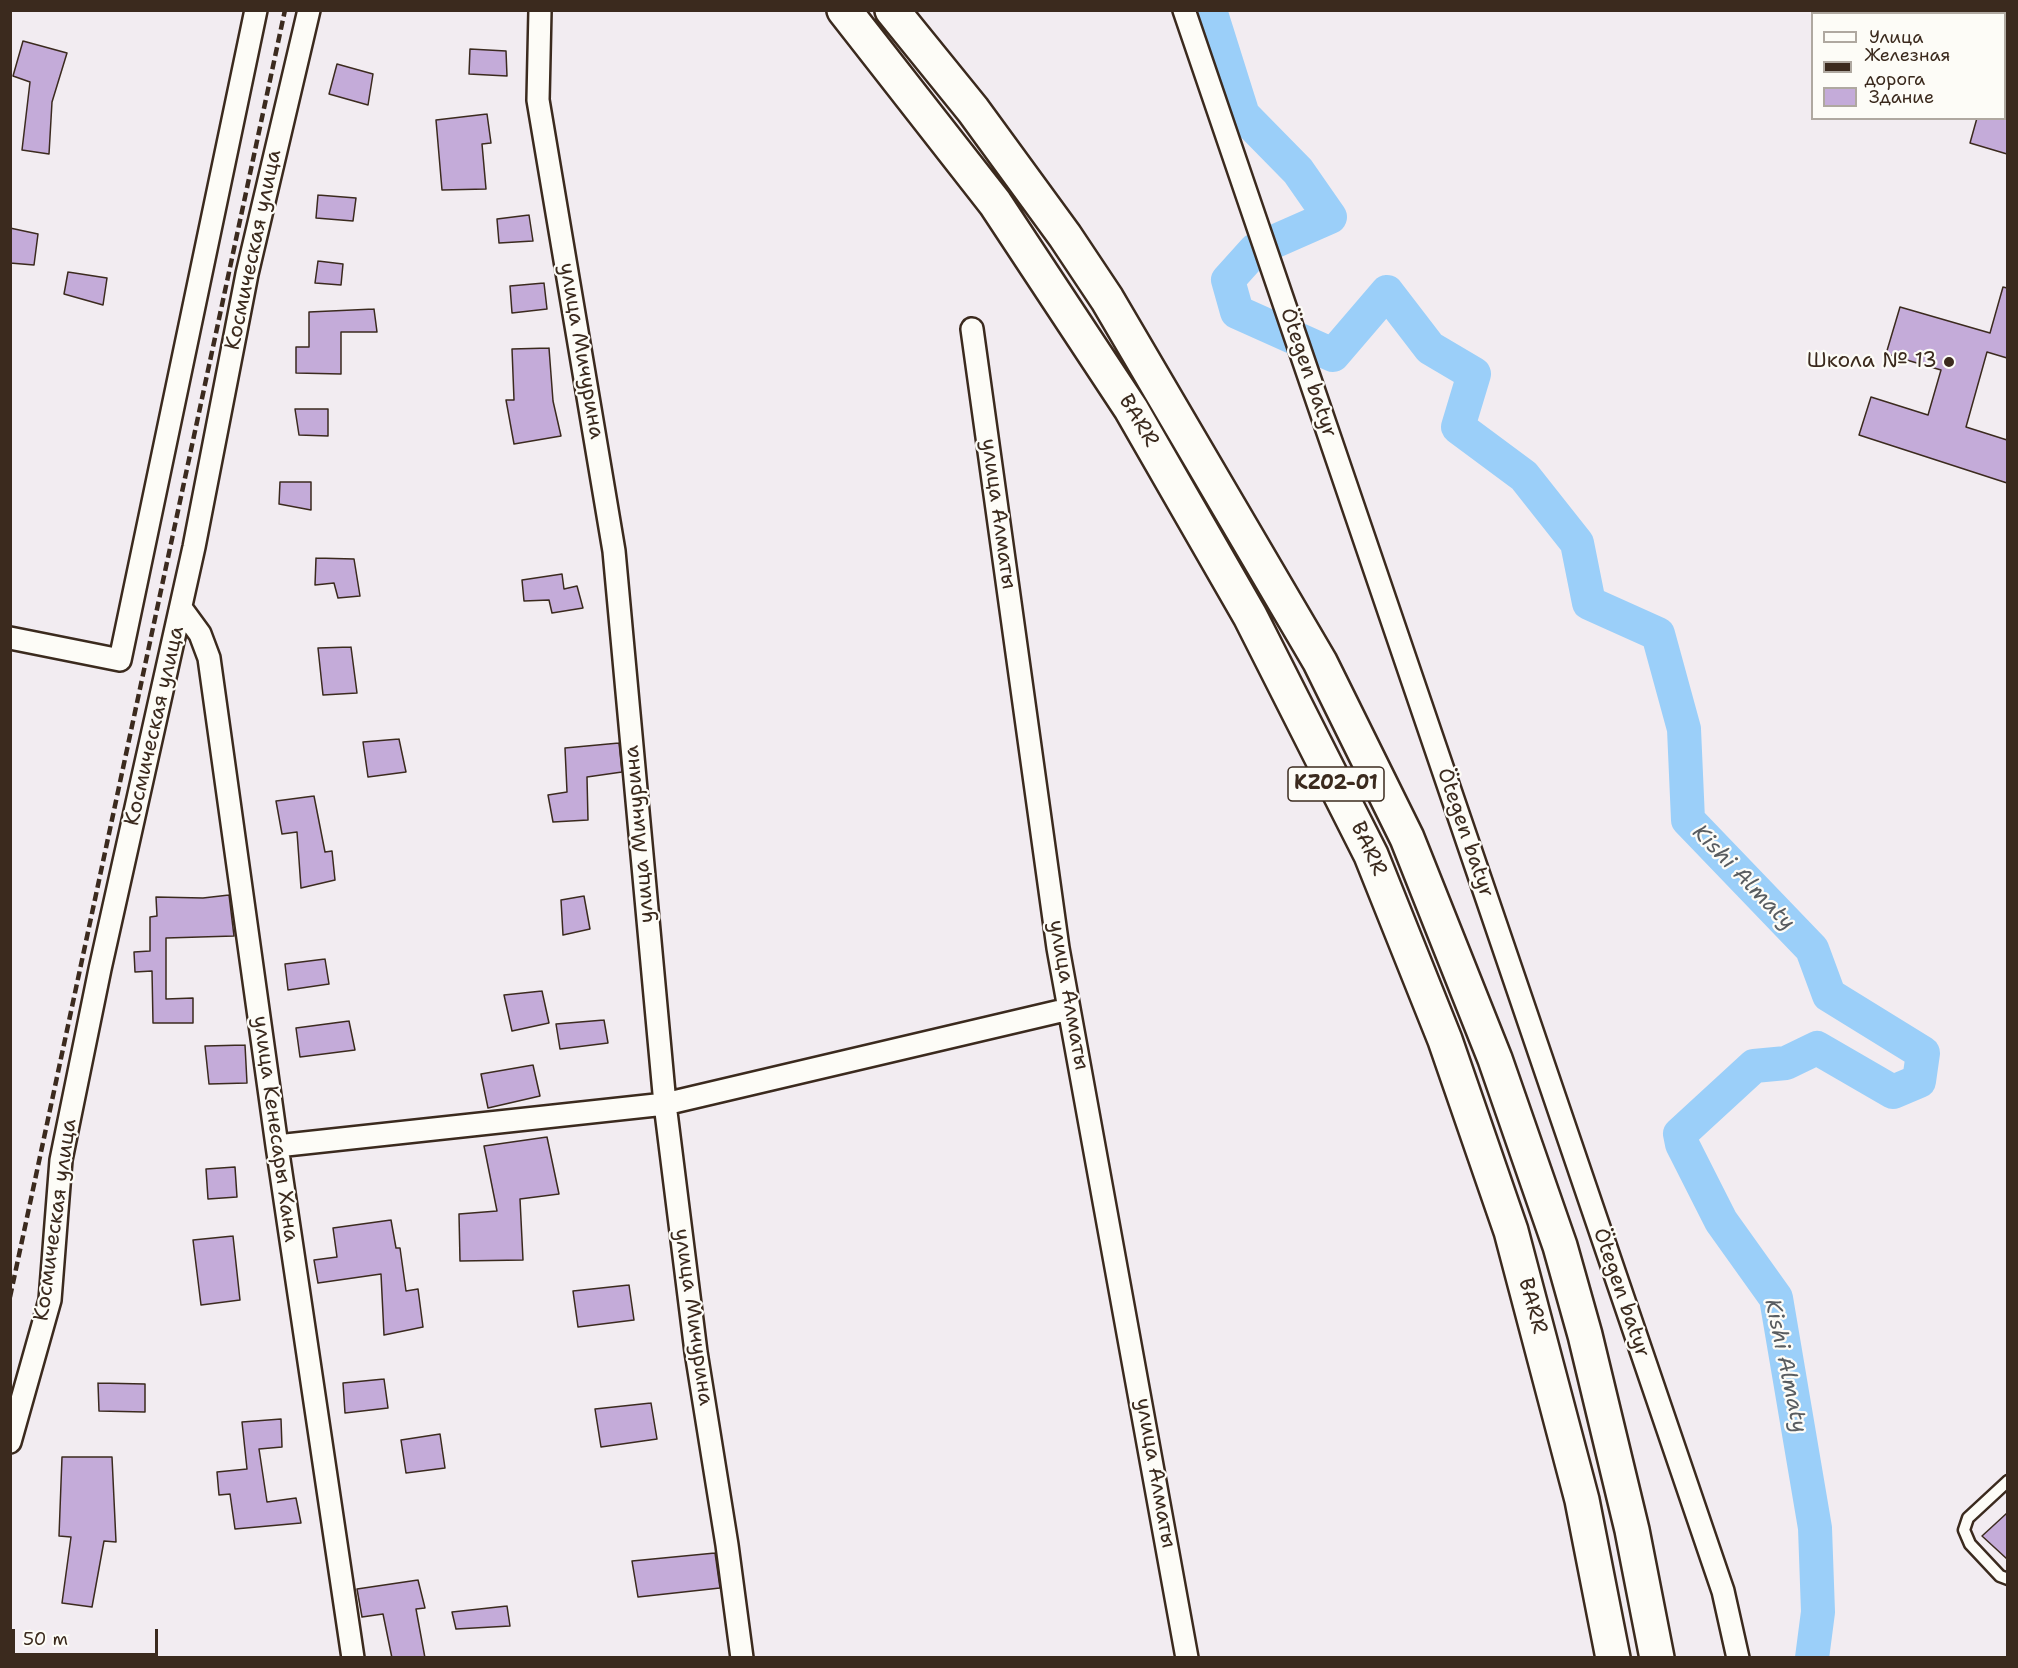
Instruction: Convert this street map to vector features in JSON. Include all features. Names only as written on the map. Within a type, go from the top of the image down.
[{"type":"highway","name":"BARR","points":[[844,10],[995,203],[1131,409],[1250,616],[1371,855],[1445,1040],[1510,1232],[1580,1489],[1613,1658]]},
{"type":"highway","name":"BARR","points":[[892,10],[973,110],[1065,236],[1107,299],[1320,662],[1402,828],[1495,1059],[1560,1246],[1606,1420],[1632,1530],[1657,1658]]},
{"type":"street","points":[[10,638],[120,660],[256,10]]},
{"type":"street","name":"Космическая улица","points":[[10,1442],[50,1300],[61,1160],[181,608],[247,274],[309,10]]},
{"type":"street","name":"улица Мичурина","points":[[540,10],[538,100],[614,551],[665,1104],[696,1352],[727,1545],[742,1658]]},
{"type":"street","name":"Ötegen batyr","points":[[1184,10],[1719,1580],[1738,1658]]},
{"type":"street","name":"улица Алматы","points":[[972,329],[1058,948],[1187,1658]]},
{"type":"street","name":"улица Кенесары Хана","points":[[181,608],[200,633],[209,658],[277,1146],[353,1658]]},
{"type":"street","points":[[277,1146],[665,1104],[1069,1009]]},
{"type":"lane","points":[[2007,1480],[1968,1518],[1964,1530],[1970,1544],[2000,1575],[2007,1579]]},
{"type":"building","points":[[23,41],[67,53],[52,102],[49,154],[22,150],[30,82],[13,76]]},
{"type":"building","points":[[470,49],[506,51],[507,76],[469,74]]},
{"type":"building","points":[[337,64],[373,74],[368,105],[329,94]]},
{"type":"building","points":[[487,114],[491,143],[482,144],[486,189],[442,190],[436,120]]},
{"type":"building","points":[[2007,118],[2007,154],[1970,143],[1976,120],[2006,120]]},
{"type":"building","points":[[318,195],[356,198],[353,221],[316,218]]},
{"type":"building","points":[[529,215],[533,241],[499,243],[497,219]]},
{"type":"building","points":[[10,228],[38,234],[34,265],[10,263]]},
{"type":"building","points":[[318,261],[343,264],[341,285],[315,283]]},
{"type":"building","points":[[68,272],[107,278],[103,305],[64,294]]},
{"type":"building","points":[[544,283],[547,309],[512,313],[510,286]]},
{"type":"building","points":[[2003,287],[2007,288],[2007,358],[1987,352],[1966,427],[2007,440],[2007,483],[1859,435],[1871,397],[1928,415],[1941,370],[1886,354],[1900,307],[1990,333]]},
{"type":"building","points":[[374,309],[377,332],[341,332],[341,374],[296,373],[296,347],[309,347],[309,312]]},
{"type":"building","points":[[549,348],[553,401],[561,436],[514,444],[506,400],[514,400],[512,349]]},
{"type":"building","points":[[295,409],[328,409],[328,436],[299,435]]},
{"type":"building","points":[[280,482],[311,482],[311,510],[279,504]]},
{"type":"building","points":[[316,558],[354,559],[360,596],[338,598],[334,583],[315,585]]},
{"type":"building","points":[[562,574],[564,589],[577,586],[583,608],[552,613],[549,600],[524,601],[522,580]]},
{"type":"building","points":[[351,647],[357,693],[323,695],[318,648]]},
{"type":"building","points":[[399,739],[406,772],[368,777],[363,742]]},
{"type":"building","points":[[619,743],[622,772],[587,777],[588,820],[553,822],[548,795],[567,792],[565,748]]},
{"type":"building","points":[[314,796],[325,852],[332,851],[335,880],[301,888],[297,832],[282,834],[276,801]]},
{"type":"building","points":[[229,895],[234,936],[166,938],[166,999],[193,998],[193,1023],[153,1023],[152,971],[135,972],[134,952],[150,951],[150,917],[157,916],[156,897],[203,898]]},
{"type":"building","points":[[584,896],[590,929],[563,935],[561,900]]},
{"type":"building","points":[[325,959],[329,984],[288,990],[285,964]]},
{"type":"building","points":[[542,991],[549,1023],[512,1031],[504,995]]},
{"type":"building","points":[[604,1020],[608,1043],[560,1049],[556,1024]]},
{"type":"building","points":[[349,1021],[355,1050],[300,1057],[296,1028]]},
{"type":"building","points":[[245,1045],[247,1083],[209,1084],[205,1046]]},
{"type":"building","points":[[533,1065],[540,1096],[488,1108],[481,1074]]},
{"type":"building","points":[[547,1137],[559,1194],[520,1199],[523,1260],[460,1261],[459,1214],[497,1211],[484,1146]]},
{"type":"building","points":[[235,1167],[237,1197],[208,1199],[206,1169]]},
{"type":"building","points":[[391,1220],[396,1248],[400,1248],[406,1291],[418,1289],[423,1327],[384,1335],[381,1274],[318,1283],[314,1260],[337,1257],[333,1228]]},
{"type":"building","points":[[233,1236],[240,1300],[201,1305],[193,1240]]},
{"type":"building","points":[[629,1285],[634,1320],[578,1327],[573,1291]]},
{"type":"building","points":[[384,1379],[388,1408],[345,1413],[343,1383]]},
{"type":"building","points":[[98,1383],[145,1384],[145,1412],[99,1411]]},
{"type":"building","points":[[651,1403],[657,1439],[601,1447],[595,1409]]},
{"type":"building","points":[[281,1419],[282,1447],[259,1449],[267,1502],[296,1498],[301,1523],[235,1529],[230,1494],[219,1495],[217,1472],[247,1469],[242,1422]]},
{"type":"building","points":[[440,1434],[445,1468],[406,1473],[401,1440]]},
{"type":"building","points":[[62,1457],[112,1457],[116,1542],[104,1541],[92,1607],[62,1603],[71,1537],[59,1536]]},
{"type":"building","points":[[2007,1513],[2007,1559],[1982,1536]]},
{"type":"building","points":[[715,1553],[720,1588],[638,1597],[632,1561]]},
{"type":"building","points":[[418,1580],[425,1608],[416,1609],[425,1658],[392,1658],[383,1614],[362,1617],[357,1589]]},
{"type":"building","points":[[507,1606],[510,1626],[456,1629],[452,1612]]},
{"type":"waterway","name":"Kіshі Almaty","points":[[1210,10],[1243,115],[1298,171],[1330,217],[1255,250],[1228,280],[1237,312],[1333,355],[1387,292],[1430,348],[1474,374],[1458,427],[1524,476],[1577,543],[1589,603],[1658,634],[1684,729],[1688,820],[1812,949],[1829,995],[1923,1053],[1919,1081],[1893,1092],[1817,1048],[1786,1063],[1754,1066],[1680,1134],[1682,1144],[1721,1221],[1776,1298],[1815,1528],[1818,1612],[1812,1658]]},
{"type":"railway","points":[[10,1297],[285,10]]},
{"type":"place","name":"Школа № 13","points":[[1949,362]]}]
